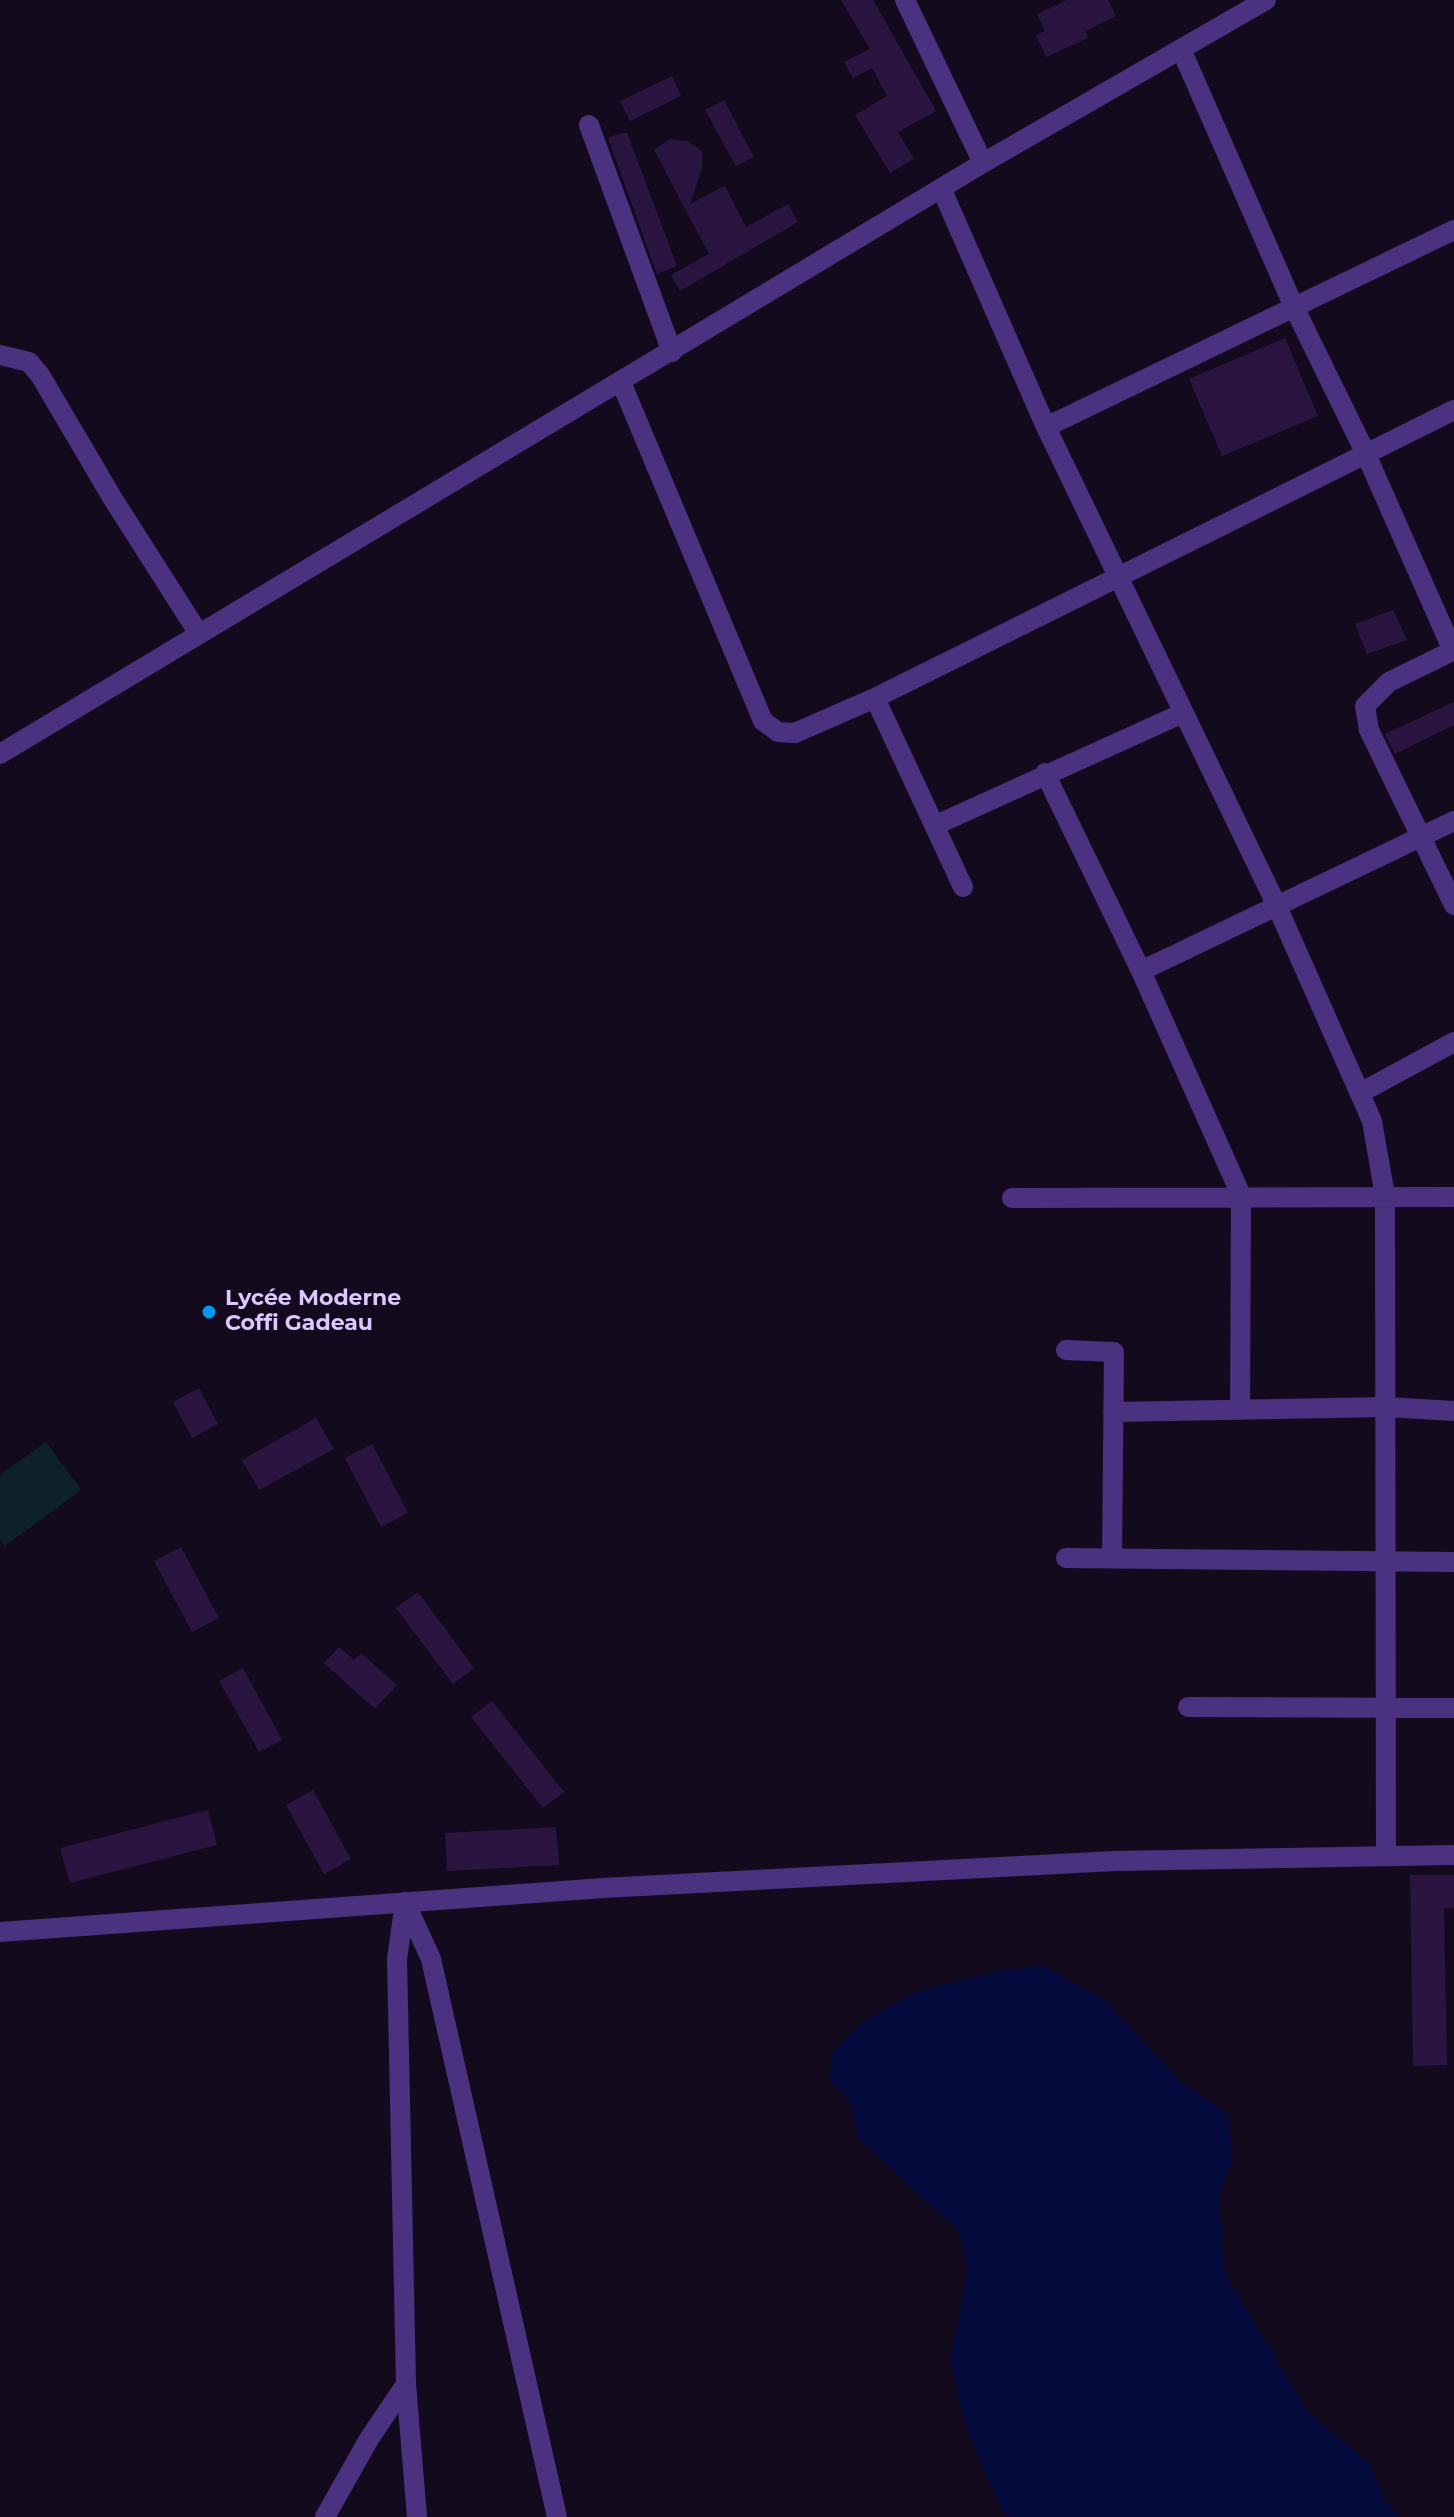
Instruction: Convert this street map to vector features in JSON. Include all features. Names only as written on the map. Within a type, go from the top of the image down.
[{"type":"street","points":[[905,0],[983,163]]},
{"type":"street","points":[[0,754],[983,163],[1266,0]]},
{"type":"street","points":[[1181,49],[1294,307],[1365,452],[1454,650],[1389,682],[1365,706],[1369,730],[1454,905]]},
{"type":"street","points":[[589,125],[672,352]]},
{"type":"street","points":[[942,190],[1046,427],[1276,904],[1372,1121],[1385,1196],[1388,1561],[1386,1856]]},
{"type":"street","points":[[1046,427],[1454,230]]},
{"type":"street","points":[[0,355],[29,362],[40,375],[113,499],[199,634]]},
{"type":"street","points":[[621,382],[763,721],[778,732],[795,733],[875,698],[1454,410]]},
{"type":"street","points":[[875,698],[963,887]]},
{"type":"street","points":[[936,825],[1183,713]]},
{"type":"street","points":[[1045,773],[1141,971],[1241,1195],[1240,1410]]},
{"type":"street","points":[[1141,971],[1454,821]]},
{"type":"street","points":[[1360,1093],[1454,1042]]},
{"type":"street","points":[[1012,1198],[1241,1195],[1454,1197]]},
{"type":"street","points":[[1066,1350],[1114,1352],[1112,1558]]},
{"type":"street","points":[[1113,1412],[1387,1407],[1454,1411]]},
{"type":"street","points":[[1066,1558],[1454,1562]]},
{"type":"street","points":[[1188,1707],[1454,1708]]},
{"type":"street","points":[[0,1932],[603,1888],[1115,1861],[1454,1855]]},
{"type":"street","points":[[405,1902],[397,1959],[406,2384],[417,2517]]},
{"type":"street","points":[[405,1902],[431,1959],[557,2517]]},
{"type":"street","points":[[325,2517],[369,2439],[406,2384]]},
{"type":"shaded area","points":[[46,1442],[81,1490],[5,1546],[0,1540],[0,1475]]},
{"type":"shaded area","points":[[1043,1965],[1105,2000],[1180,2081],[1228,2114],[1233,2161],[1219,2194],[1224,2271],[1308,2412],[1370,2464],[1385,2499],[1399,2517],[1010,2517],[1003,2512],[968,2434],[950,2362],[968,2268],[958,2231],[858,2138],[850,2102],[830,2081],[832,2052],[861,2023],[915,1992],[998,1971]]},
{"type":"building","points":[[841,0],[873,0],[936,111],[898,132],[914,159],[890,173],[855,115],[887,96],[872,68],[853,78],[844,62],[870,49]]},
{"type":"building","points":[[1067,0],[1108,0],[1116,16],[1085,31],[1088,38],[1046,57],[1036,35],[1045,31],[1037,14]]},
{"type":"building","points":[[672,76],[681,96],[630,121],[620,101]]},
{"type":"building","points":[[724,100],[754,157],[736,166],[705,110]]},
{"type":"building","points":[[627,133],[677,266],[657,274],[608,138]]},
{"type":"building","points":[[670,139],[687,141],[702,151],[702,169],[690,204],[725,186],[746,227],[788,204],[798,222],[680,291],[671,275],[709,254],[654,150]]},
{"type":"building","points":[[1285,338],[1318,416],[1222,456],[1189,379]]},
{"type":"building","points":[[1393,610],[1407,640],[1367,654],[1355,624]]},
{"type":"building","points":[[1454,702],[1454,725],[1395,754],[1385,734]]},
{"type":"building","points":[[199,1388],[218,1424],[192,1438],[173,1402]]},
{"type":"building","points":[[316,1418],[334,1449],[259,1490],[242,1460]]},
{"type":"building","points":[[372,1444],[408,1513],[381,1527],[345,1458]]},
{"type":"building","points":[[181,1547],[219,1618],[192,1632],[154,1561]]},
{"type":"building","points":[[418,1592],[474,1668],[453,1684],[396,1608]]},
{"type":"building","points":[[339,1647],[354,1660],[361,1653],[397,1685],[375,1709],[324,1663]]},
{"type":"building","points":[[243,1668],[282,1740],[259,1752],[219,1681]]},
{"type":"building","points":[[492,1701],[564,1792],[543,1808],[471,1717]]},
{"type":"building","points":[[313,1790],[351,1859],[324,1874],[286,1805]]},
{"type":"building","points":[[208,1810],[217,1845],[70,1883],[60,1848]]},
{"type":"building","points":[[556,1827],[559,1865],[447,1871],[445,1833]]},
{"type":"building","points":[[1410,1875],[1454,1875],[1454,1908],[1444,1908],[1447,2065],[1413,2066]]},
{"type":"place","name":"Lycée Moderne Coffi Gadeau","points":[[209,1312]]}]
